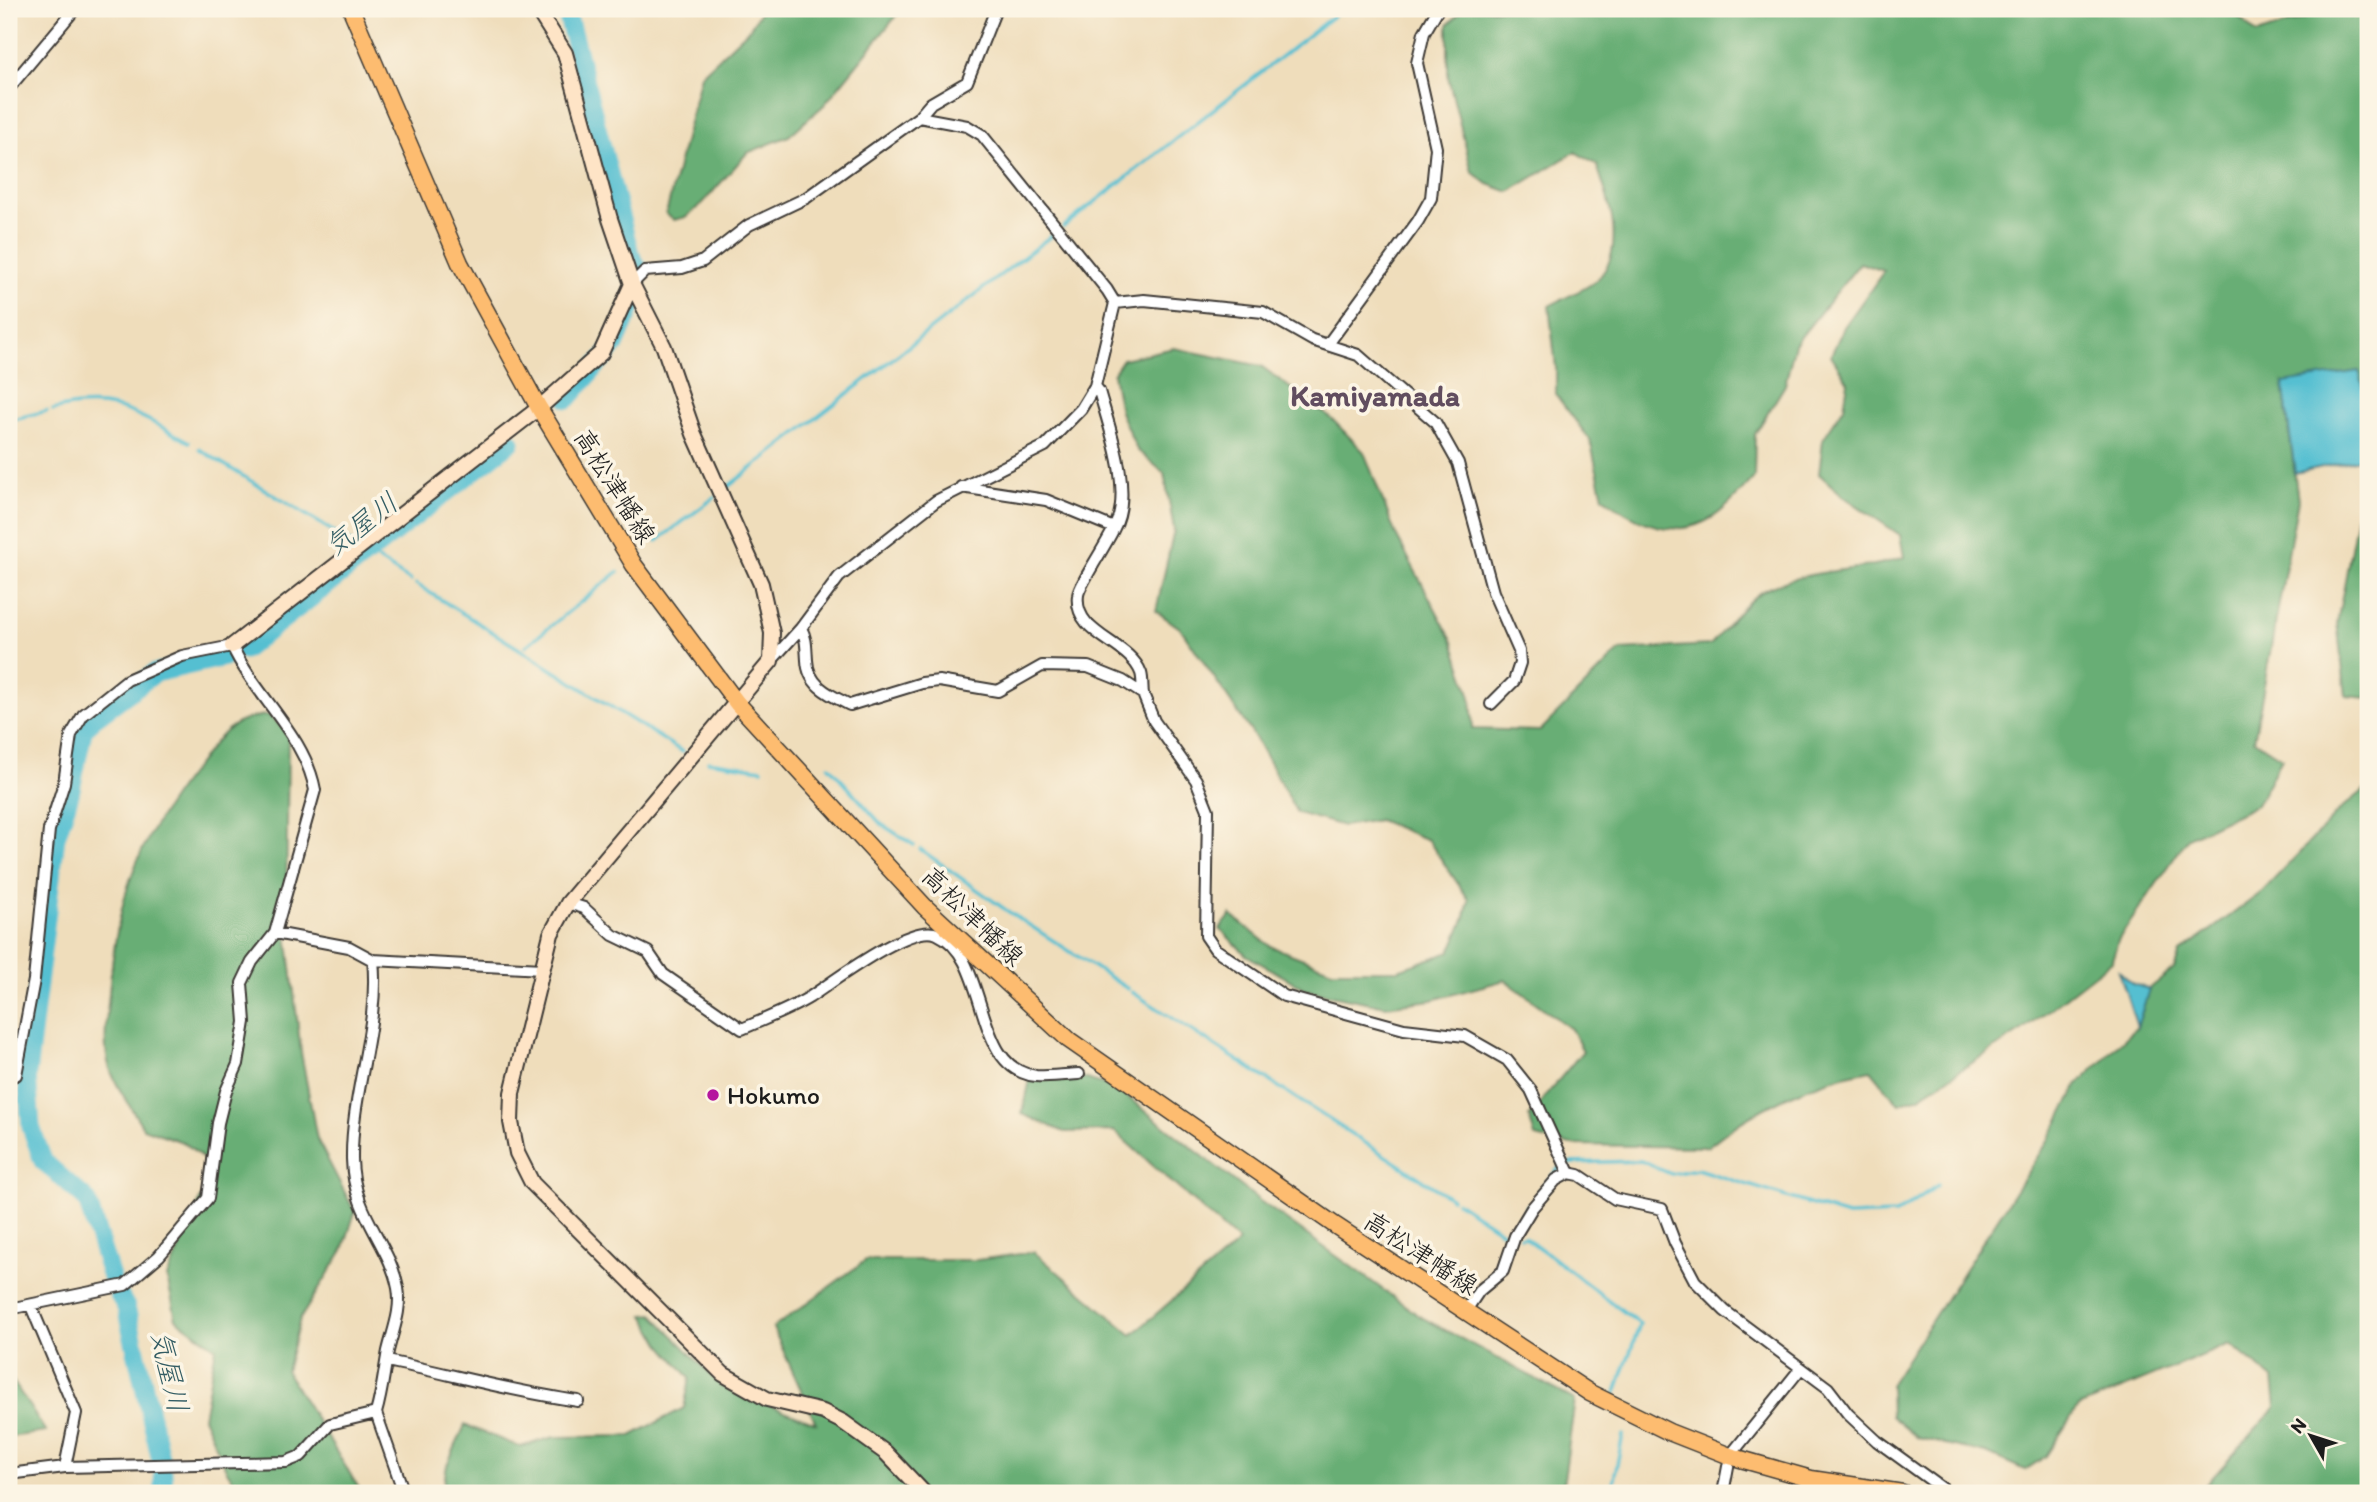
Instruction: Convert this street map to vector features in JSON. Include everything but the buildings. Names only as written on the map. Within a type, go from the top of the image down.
[{"type":"main road","name":"高松津幡線","points":[[351,9],[460,263],[538,408],[634,565],[737,703],[925,907],[1069,1040],[1336,1226],[1590,1393],[1669,1432],[1730,1456],[1811,1479],[1903,1493]]},
{"type":"street","points":[[9,88],[75,9]]},
{"type":"street","points":[[537,9],[565,53],[610,219],[632,284],[664,347],[694,434],[761,584],[772,634],[771,662]]},
{"type":"street","points":[[9,1077],[16,1074],[28,1016],[49,830],[64,783],[71,735],[83,715],[127,680],[182,656],[232,646],[538,408],[601,353],[632,284],[645,271],[682,268],[703,261],[749,225],[806,198],[919,117],[932,103],[967,82],[996,9]]},
{"type":"street","points":[[1328,344],[1418,221],[1431,198],[1436,148],[1417,64],[1424,33],[1438,9]]},
{"type":"street","points":[[919,117],[967,126],[982,135],[1115,303]]},
{"type":"street","points":[[1115,303],[1144,300],[1263,312],[1312,340],[1358,355],[1436,422],[1458,463],[1493,592],[1519,651],[1520,663],[1514,681],[1491,704]]},
{"type":"street","points":[[925,1493],[887,1453],[843,1422],[823,1412],[767,1399],[723,1374],[532,1183],[515,1143],[510,1122],[512,1093],[551,934],[568,903],[801,628],[839,577],[936,501],[1045,446],[1081,409],[1095,386],[1115,303]]},
{"type":"street","points":[[1095,386],[1099,391],[1119,467],[1121,516],[1100,557],[1081,585],[1079,608],[1086,623],[1121,647],[1134,661],[1141,674],[1143,694],[1154,721],[1196,780],[1208,810],[1206,936],[1215,949],[1284,996],[1404,1029],[1465,1036],[1507,1060],[1531,1090],[1569,1174]]},
{"type":"street","points":[[961,487],[965,490],[1046,500],[1114,528]]},
{"type":"street","points":[[801,628],[807,638],[807,665],[812,681],[827,694],[850,705],[922,683],[939,681],[999,691],[1042,666],[1102,670],[1143,694]]},
{"type":"street","points":[[9,1309],[125,1285],[159,1256],[208,1198],[218,1123],[226,1091],[238,1064],[245,1022],[242,983],[252,962],[275,933],[315,790],[310,766],[241,666],[232,646]]},
{"type":"street","points":[[568,903],[584,908],[613,935],[648,952],[663,974],[742,1029],[808,998],[881,951],[922,933],[931,932],[944,939],[965,964],[996,1048],[1005,1060],[1034,1076],[1079,1074]]},
{"type":"street","points":[[275,933],[349,947],[373,960],[542,969]]},
{"type":"street","points":[[373,960],[376,992],[363,1054],[352,1160],[357,1196],[389,1262],[398,1289],[398,1315],[376,1413],[404,1493]]},
{"type":"street","points":[[973,982],[989,966]]},
{"type":"street","points":[[1465,1312],[1479,1291],[1508,1264],[1515,1236],[1532,1208],[1556,1180],[1569,1174],[1579,1175],[1615,1199],[1662,1209],[1675,1243],[1695,1281],[1725,1311],[1828,1388],[1848,1414],[1877,1441],[1944,1493]]},
{"type":"street","points":[[32,1306],[76,1413],[65,1467]]},
{"type":"street","points":[[387,1361],[474,1379],[525,1393],[578,1401]]},
{"type":"street","points":[[1723,1493],[1730,1456],[1801,1368]]},
{"type":"street","points":[[9,1474],[65,1467],[286,1462],[301,1455],[330,1424],[376,1413]]},
{"type":"green space","points":[[762,9],[902,9],[824,105],[789,136],[747,153],[703,203],[686,217],[674,220],[666,214],[701,75],[750,28]]},
{"type":"green space","points":[[1463,9],[2230,9],[2257,34],[2332,9],[2368,9],[2368,457],[2283,383],[2298,500],[2254,740],[2282,758],[2257,805],[2188,838],[2118,940],[2112,961],[2023,1030],[1919,1097],[1899,1104],[1871,1070],[1827,1081],[1784,1098],[1744,1120],[1707,1147],[1571,1145],[1535,1137],[1529,1116],[1583,1051],[1571,1029],[1505,980],[1432,1000],[1385,1006],[1307,990],[1246,955],[1220,929],[1231,915],[1270,946],[1332,970],[1398,970],[1450,952],[1464,920],[1469,900],[1428,840],[1379,820],[1343,826],[1297,813],[1256,739],[1181,629],[1156,611],[1174,530],[1164,473],[1137,450],[1120,412],[1113,374],[1123,359],[1174,348],[1261,366],[1332,419],[1364,452],[1396,535],[1453,642],[1471,697],[1473,729],[1540,731],[1620,650],[1710,645],[1750,601],[1780,583],[1904,557],[1900,535],[1843,496],[1819,474],[1823,439],[1844,407],[1848,382],[1831,355],[1844,327],[1884,271],[1860,263],[1795,344],[1785,385],[1755,434],[1754,478],[1724,508],[1704,522],[1690,527],[1663,527],[1625,513],[1603,497],[1590,440],[1556,395],[1556,368],[1549,306],[1593,283],[1604,271],[1611,257],[1613,242],[1613,226],[1606,194],[1597,165],[1575,152],[1509,192],[1488,184],[1472,172],[1448,77],[1448,25]]},
{"type":"green space","points":[[2368,457],[2368,698],[2346,696],[2337,623]]},
{"type":"green space","points":[[268,715],[288,732],[286,925],[301,1052],[317,1139],[355,1212],[343,1250],[300,1319],[286,1371],[362,1493],[241,1493],[227,1471],[203,1417],[216,1348],[176,1319],[167,1277],[203,1193],[205,1160],[185,1143],[143,1128],[110,1070],[107,1054],[106,1019],[117,929],[132,874],[143,848],[174,796],[217,740],[243,721]]},
{"type":"green space","points":[[2368,787],[2368,1493],[2241,1493],[2203,1488],[2276,1407],[2273,1379],[2230,1344],[2078,1407],[2046,1456],[2025,1470],[1986,1453],[1918,1438],[1891,1416],[1890,1385],[2049,1139],[2078,1084],[2137,1027],[2149,989],[2174,969],[2180,953],[2262,892],[2341,809]]},
{"type":"green space","points":[[1080,1077],[1116,1088],[1260,1201],[1421,1317],[1575,1400],[1562,1493],[442,1493],[447,1465],[465,1425],[520,1447],[554,1437],[631,1436],[684,1408],[690,1378],[660,1343],[644,1315],[653,1314],[722,1387],[816,1423],[773,1328],[866,1260],[977,1260],[1034,1252],[1132,1335],[1239,1242],[1114,1131],[1064,1132],[1022,1114],[1030,1080]]},
{"type":"green space","points":[[9,1375],[46,1432],[9,1437]]},
{"type":"water","points":[[2359,371],[2366,395],[2368,457],[2295,473],[2283,383]]},
{"type":"water","points":[[2119,971],[2133,984],[2149,989],[2137,1027]]},
{"type":"waterway","name":"気屋川","points":[[566,9],[630,254],[639,270]]},
{"type":"waterway","points":[[1063,227],[1342,9]]},
{"type":"waterway","points":[[725,489],[1056,232]]},
{"type":"waterway","name":"気屋川","points":[[568,399],[615,345],[631,308]]},
{"type":"waterway","points":[[53,410],[92,404],[109,406],[139,416],[189,442]]},
{"type":"waterway","points":[[9,420],[47,411]]},
{"type":"waterway","name":"気屋川","points":[[244,650],[511,442]]},
{"type":"waterway","points":[[199,449],[352,543]]},
{"type":"waterway","points":[[657,541],[715,497]]},
{"type":"waterway","points":[[377,559],[411,581]]},
{"type":"waterway","points":[[526,646],[618,572]]},
{"type":"waterway","points":[[416,584],[683,752]]},
{"type":"waterway","name":"気屋川","points":[[113,1284],[87,1200],[43,1161],[31,1127],[27,1074],[56,837],[70,794],[83,731],[93,719],[155,673],[225,657]]},
{"type":"waterway","points":[[708,761],[762,769]]},
{"type":"waterway","points":[[829,766],[881,824],[914,845]]},
{"type":"waterway","points":[[920,849],[1006,910],[1128,989]]},
{"type":"waterway","points":[[1132,992],[1452,1199]]},
{"type":"waterway","points":[[1568,1163],[1641,1161],[1671,1174],[1697,1169],[1848,1216],[1896,1214],[1938,1185]]},
{"type":"waterway","points":[[1539,1191],[1560,1167]]},
{"type":"waterway","points":[[1457,1202],[1508,1236]]},
{"type":"waterway","points":[[1508,1236],[1528,1205]]},
{"type":"waterway","points":[[1520,1237],[1525,1237],[1640,1324],[1615,1395]]},
{"type":"waterway","name":"気屋川","points":[[119,1295],[126,1307],[161,1461]]},
{"type":"waterway","points":[[1611,1493],[1623,1435]]},
{"type":"waterway","name":"気屋川","points":[[163,1473],[164,1493]]},
{"type":"place","name":"Hokumo","points":[[713,1095]]},
{"type":"district","name":"Kamiyamada","points":[[1375,395]]}]
